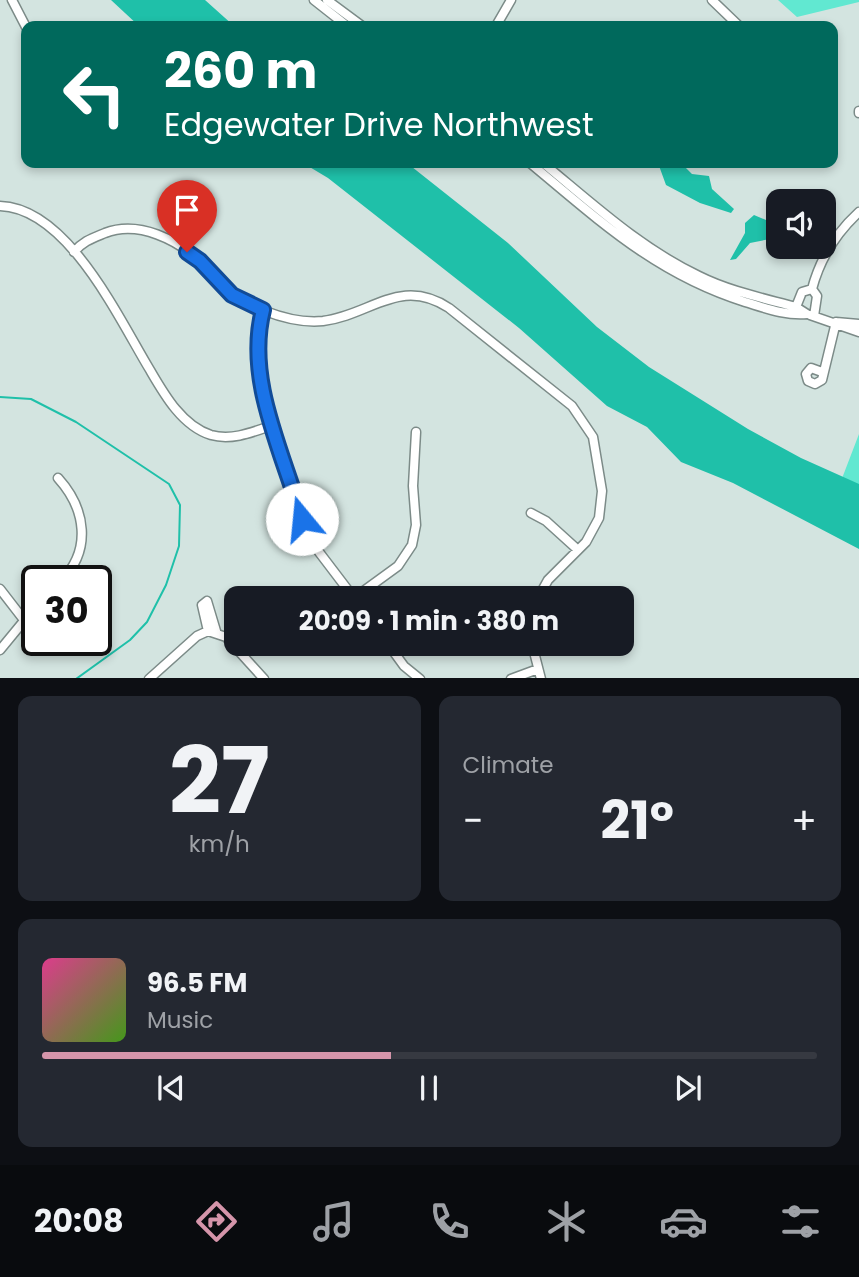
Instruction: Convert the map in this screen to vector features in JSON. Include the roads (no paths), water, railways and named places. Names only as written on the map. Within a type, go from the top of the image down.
[{"type":"street","points":[[12,0],[23,21]]},
{"type":"street","points":[[314,0],[341,21]]},
{"type":"street","points":[[327,0],[355,21]]},
{"type":"street","points":[[499,21],[511,0]]},
{"type":"street","points":[[712,0],[734,21]]},
{"type":"street","points":[[536,168],[626,243],[679,276],[758,306],[794,315],[811,315]]},
{"type":"street","points":[[549,168],[628,233],[675,264],[712,282],[796,307],[859,332]]},
{"type":"street","points":[[0,206],[15,208],[35,216],[75,252],[166,397],[186,419],[209,435],[222,437],[240,436],[273,425]]},
{"type":"street","points":[[796,307],[802,292],[811,289],[830,246],[859,212]]},
{"type":"street","points":[[75,252],[81,244],[112,230],[155,232],[200,261],[232,295],[263,310],[296,320],[323,321],[409,295],[430,298],[449,308],[572,406],[589,426],[596,447],[602,505],[594,531],[545,586]]},
{"type":"street","points":[[811,289],[817,296],[811,315]]},
{"type":"street","points":[[263,310],[257,338],[258,365],[273,425],[307,531],[346,586]]},
{"type":"street","points":[[836,322],[842,320],[859,324]]},
{"type":"street","points":[[822,372],[836,322]]},
{"type":"street","points":[[370,586],[398,566],[412,545],[416,524],[413,486],[415,432]]},
{"type":"street","points":[[58,478],[75,502],[82,530],[74,565]]},
{"type":"street","points":[[531,513],[546,522],[578,550]]},
{"type":"street","points":[[0,589],[21,617]]},
{"type":"street","points":[[0,650],[21,625]]},
{"type":"street","points":[[149,678],[197,636],[212,631],[226,637],[264,678]]},
{"type":"street","points":[[397,656],[404,666],[420,678]]},
{"type":"street","points":[[511,678],[540,674],[535,656]]},
{"type":"waterway","points":[[0,397],[31,399],[76,422],[169,484],[180,505],[179,546],[166,585],[147,622],[130,640],[77,678]]}]
